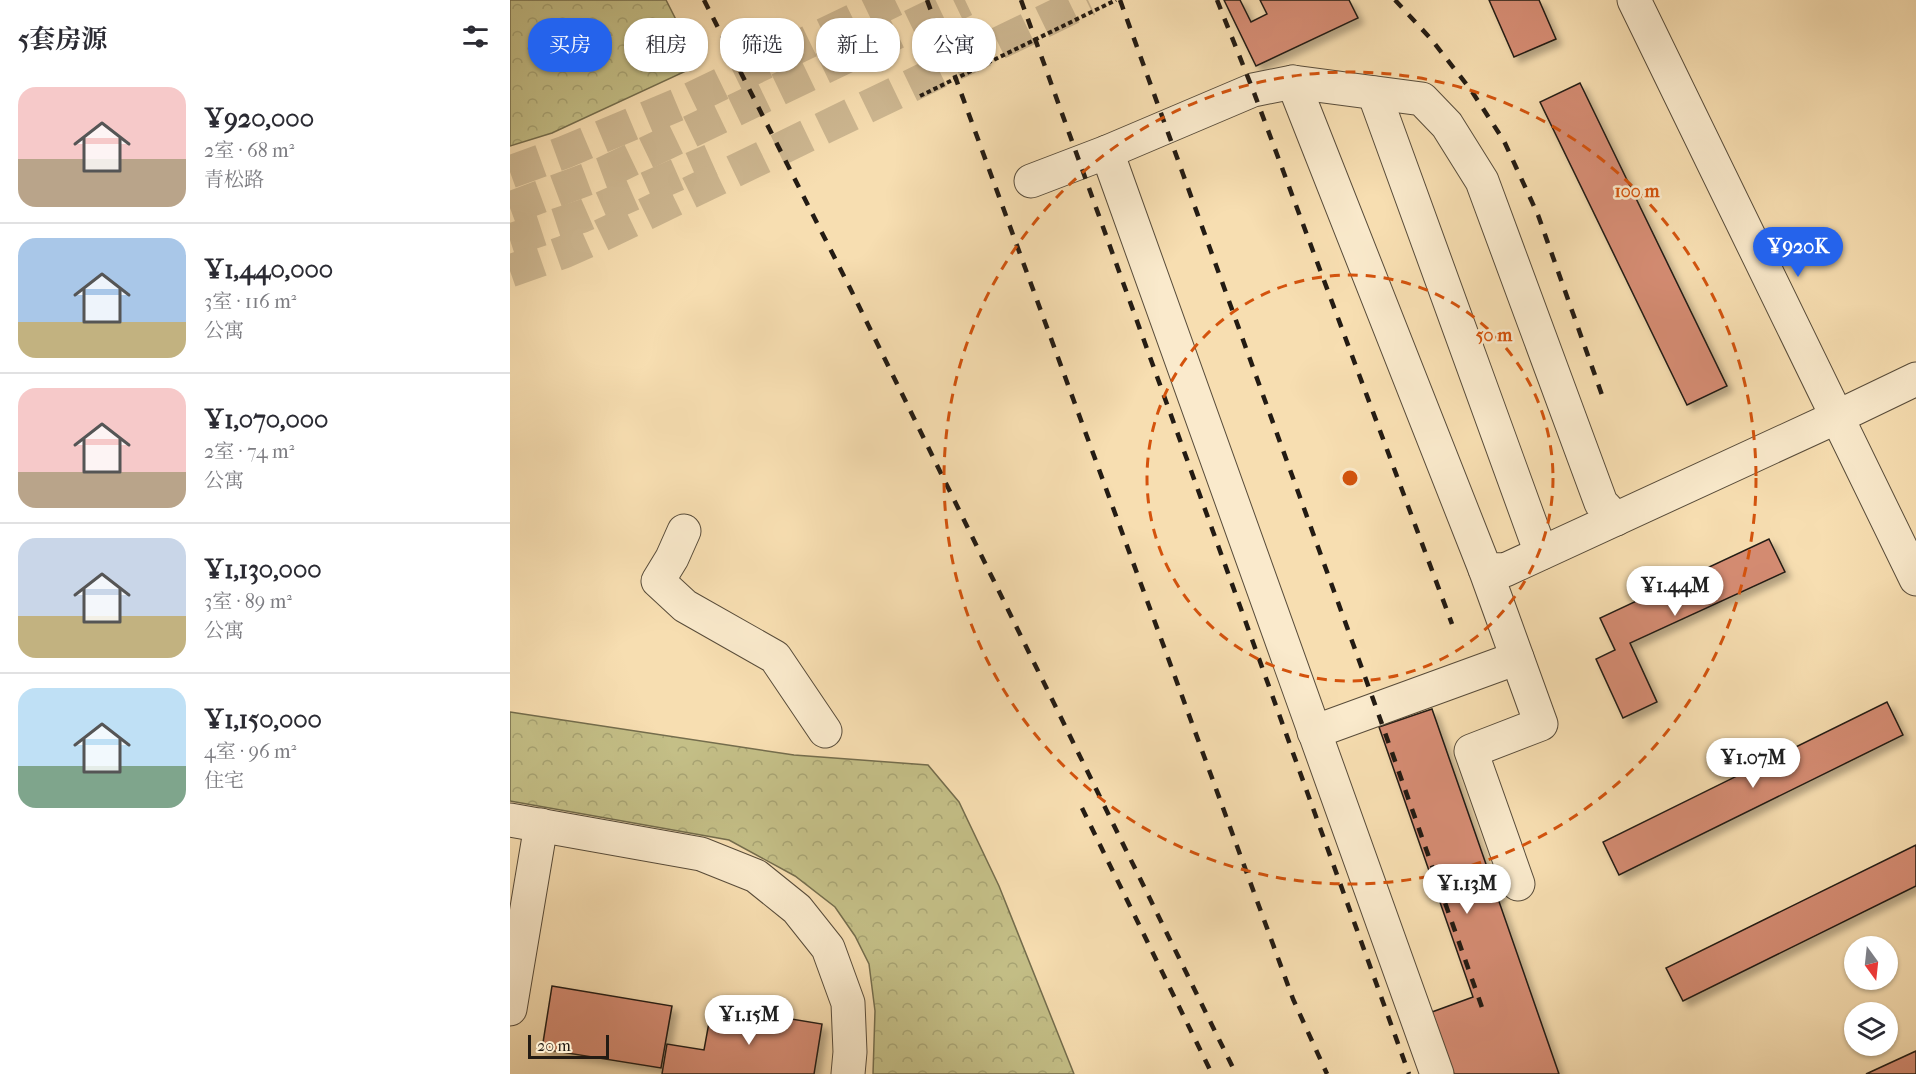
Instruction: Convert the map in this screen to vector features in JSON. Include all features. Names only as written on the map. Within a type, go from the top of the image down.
[{"type":"street","points":[[1634,0],[1916,579]]},
{"type":"street","points":[[1031,181],[1107,152],[1253,90],[1293,82],[1422,99],[1447,125],[1482,181],[1601,503],[1616,519]]},
{"type":"street","points":[[1293,82],[1485,569],[1541,724],[1471,751],[1518,884]]},
{"type":"street","points":[[1374,93],[1541,553]]},
{"type":"street","points":[[1107,152],[1437,1074]]},
{"type":"street","points":[[1485,569],[1505,570],[1916,379]]},
{"type":"street","points":[[684,531],[672,558],[658,581],[685,606],[775,657],[825,731]]},
{"type":"street","points":[[1314,732],[1517,658]]},
{"type":"street","points":[[510,1009],[526,823],[701,854],[756,876],[797,909],[828,948],[848,1003],[850,1052],[848,1074]]},
{"type":"path","points":[[920,96],[1116,0]]},
{"type":"green space","points":[[510,0],[666,0],[675,18],[624,18],[624,72],[684,72],[552,133],[510,146]]},
{"type":"green space","points":[[510,712],[794,755],[928,765],[959,802],[999,886],[1074,1074],[873,1074],[875,1011],[869,964],[855,936],[835,907],[795,876],[729,840],[510,801]]},
{"type":"building","points":[[1224,0],[1240,0],[1251,22],[1267,14],[1260,0],[1349,0],[1358,18],[1256,66]]},
{"type":"building","points":[[1489,0],[1539,0],[1556,39],[1514,57]]},
{"type":"building","points":[[1580,83],[1727,386],[1687,405],[1540,102]]},
{"type":"building","points":[[1769,539],[1785,572],[1630,643],[1657,702],[1623,718],[1596,659],[1615,650],[1600,618]]},
{"type":"building","points":[[1887,702],[1903,735],[1619,875],[1603,842]]},
{"type":"building","points":[[1432,709],[1559,1074],[1454,1074],[1432,1012],[1473,997],[1379,727]]},
{"type":"building","points":[[1916,845],[1916,886],[1683,1001],[1666,968]]},
{"type":"building","points":[[552,986],[672,1006],[661,1068],[542,1049]]},
{"type":"building","points":[[712,1006],[822,1024],[814,1074],[662,1074],[667,1044],[704,1050]]},
{"type":"building","points":[[1916,1051],[1916,1074],[1866,1074]]},
{"type":"tunnel","points":[[510,172],[565,152],[684,102],[895,0]]},
{"type":"tunnel","points":[[510,208],[604,173],[965,0]]},
{"type":"tunnel","points":[[510,271],[564,252],[600,236],[1088,0]]},
{"type":"tunnel","points":[[510,240],[583,216],[711,160]]},
{"type":"railway","points":[[704,0],[850,288],[1236,1074]]},
{"type":"railway","points":[[927,0],[1293,999],[1327,1074]]},
{"type":"railway","points":[[1021,0],[1409,1074]]},
{"type":"railway","points":[[1120,0],[1377,710],[1485,1016]]},
{"type":"railway","points":[[1217,0],[1253,90],[1452,624]]},
{"type":"railway","points":[[1395,0],[1431,39],[1471,90],[1504,141],[1538,215],[1602,395]]},
{"type":"railway","points":[[1082,808],[1212,1074]]}]
